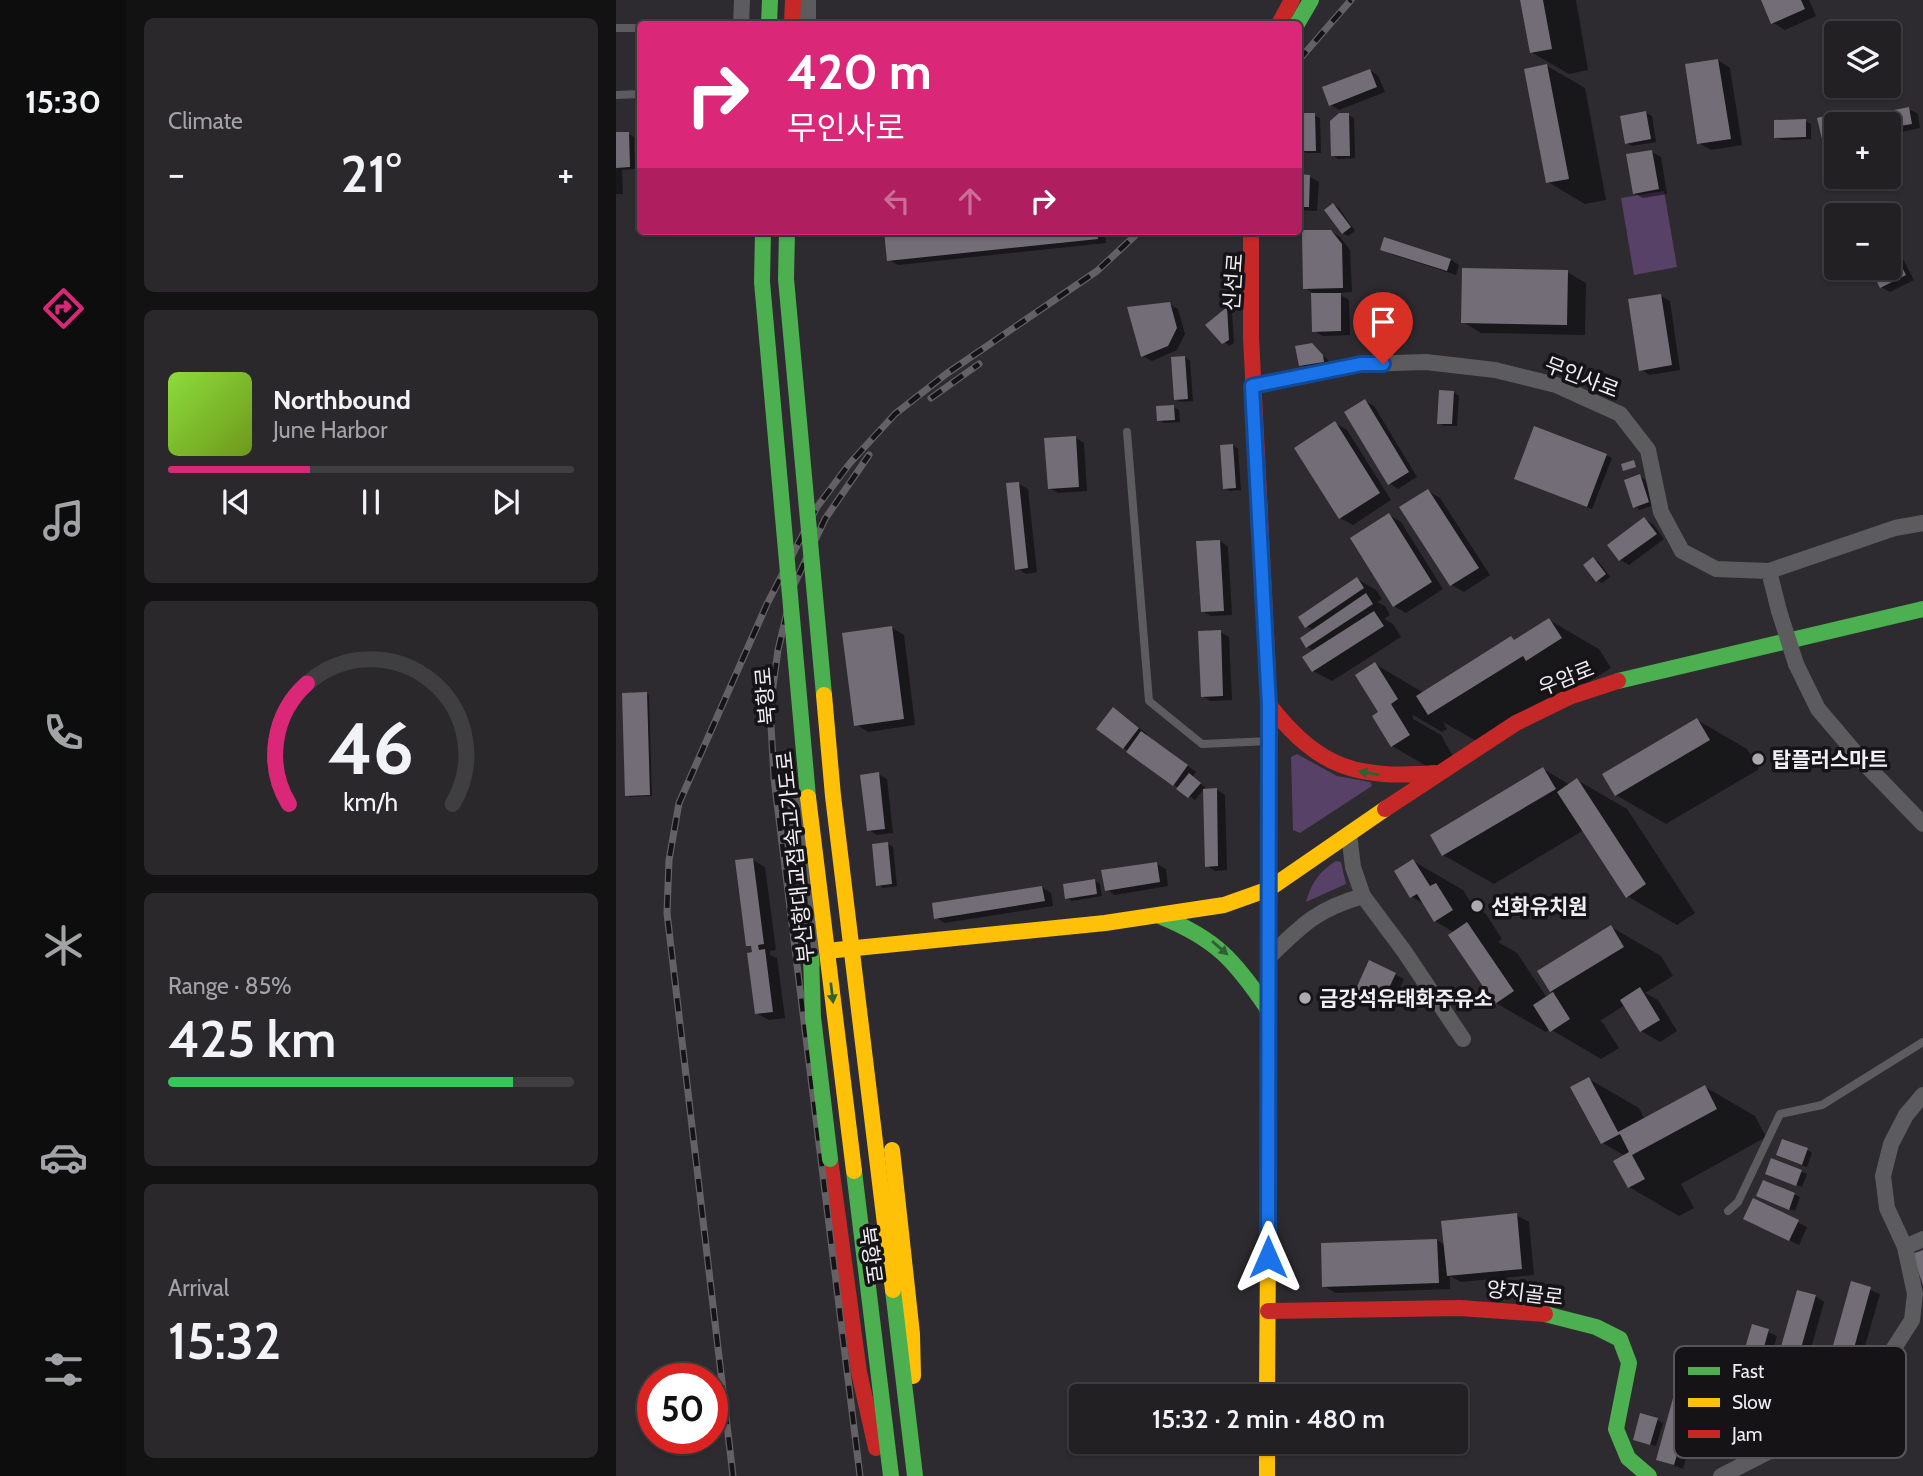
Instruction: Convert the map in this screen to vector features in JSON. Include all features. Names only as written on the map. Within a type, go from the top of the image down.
[{"type":"main road","points":[[769,21],[770,0]]},
{"type":"main road","points":[[792,21],[793,0]]},
{"type":"main road","points":[[1281,21],[1292,0]]},
{"type":"main road","points":[[1299,21],[1311,0]]},
{"type":"main road","name":"부산항대교접속고가도로","points":[[763,235],[762,282],[809,804],[891,1476]]},
{"type":"main road","name":"부산항대교접속고가도로","points":[[788,235],[786,279],[833,796],[915,1476]]},
{"type":"main road","name":"신선로","points":[[1251,235],[1252,386],[1270,741],[1267,1384]]},
{"type":"main road","name":"신선로","points":[[1251,337],[1257,235]]},
{"type":"main road","name":"우암로","points":[[810,952],[1160,916],[1224,905],[1269,889],[1437,773],[1516,723],[1569,697],[1634,676],[1923,609]]},
{"type":"main road","points":[[1269,706],[1286,729],[1308,749],[1328,762],[1368,774],[1403,776],[1437,773]]},
{"type":"main road","points":[[833,796],[864,921],[912,1334],[915,1442]]},
{"type":"main road","points":[[809,804],[813,1017],[859,1372],[876,1448]]},
{"type":"main road","points":[[1160,916],[1188,926],[1219,946],[1239,967],[1267,1008]]},
{"type":"main road","name":"양지골로","points":[[1268,1311],[1501,1308],[1559,1317],[1602,1328],[1620,1339],[1629,1363],[1616,1429],[1628,1458],[1649,1476]]},
{"type":"main road","points":[[1267,1454],[1267,1476]]},
{"type":"street","points":[[741,21],[742,0]]},
{"type":"street","points":[[807,21],[808,0]]},
{"type":"street","name":"북항로","points":[[749,235],[751,296],[810,952],[876,1448]]},
{"type":"street","name":"북항로","points":[[779,235],[775,330],[822,557],[915,1442]]},
{"type":"street","name":"무인사로","points":[[1252,386],[1361,364],[1426,362],[1495,370],[1556,385],[1619,414],[1648,450],[1661,512],[1682,551],[1716,569],[1769,571],[1895,528],[1923,523]]},
{"type":"street","points":[[1769,571],[1796,664],[1818,709],[1864,763],[1923,824]]},
{"type":"street","points":[[1349,834],[1353,867],[1363,895],[1463,1039]]},
{"type":"street","points":[[1269,957],[1312,916],[1342,901],[1363,895]]},
{"type":"street","points":[[1895,1346],[1912,1320],[1915,1294],[1905,1247],[1887,1208],[1883,1176],[1891,1144],[1906,1115],[1923,1095]]},
{"type":"street","points":[[1905,1247],[1923,1239]]},
{"type":"street","points":[[1721,1476],[1756,1458]]},
{"type":"lane","points":[[616,28],[637,28]]},
{"type":"lane","points":[[616,95],[637,94]]},
{"type":"lane","points":[[1126,432],[1149,701],[1202,744],[1270,741]]},
{"type":"lane","points":[[1728,1211],[1738,1202],[1780,1114],[1822,1105],[1923,1042]]},
{"type":"shaded area","points":[[1664,191],[1677,267],[1634,275],[1621,198]]},
{"type":"shaded area","points":[[1297,754],[1337,776],[1370,782],[1372,786],[1300,833],[1293,830],[1291,757]]},
{"type":"shaded area","points":[[1336,861],[1341,862],[1346,884],[1306,902],[1317,878]]},
{"type":"building","points":[[1520,0],[1543,0],[1552,49],[1530,53]]},
{"type":"building","points":[[1761,0],[1801,0],[1805,9],[1771,24]]},
{"type":"building","points":[[1718,59],[1731,139],[1697,144],[1685,64]]},
{"type":"building","points":[[1547,64],[1569,179],[1546,183],[1524,69]]},
{"type":"building","points":[[1370,69],[1377,87],[1329,106],[1322,87]]},
{"type":"building","points":[[1909,107],[1912,124],[1901,126],[1901,112],[1884,112]]},
{"type":"building","points":[[1646,111],[1651,139],[1625,144],[1620,116]]},
{"type":"building","points":[[1302,113],[1315,113],[1316,151],[1302,151]]},
{"type":"building","points":[[1339,113],[1349,113],[1350,156],[1331,156],[1330,121]]},
{"type":"building","points":[[1824,116],[1824,143],[1823,143],[1817,118]]},
{"type":"building","points":[[1806,119],[1806,137],[1774,138],[1774,120]]},
{"type":"building","points":[[616,132],[629,132],[630,167],[616,168]]},
{"type":"building","points":[[1652,150],[1659,189],[1633,194],[1626,154]]},
{"type":"building","points":[[1302,174],[1310,175],[1309,207],[1302,207]]},
{"type":"building","points":[[1333,203],[1351,227],[1342,234],[1324,210]]},
{"type":"building","points":[[1302,230],[1331,230],[1342,244],[1343,288],[1303,289]]},
{"type":"building","points":[[884,235],[1098,235],[1098,239],[887,261]]},
{"type":"building","points":[[1384,237],[1451,259],[1447,271],[1380,250]]},
{"type":"building","points":[[1462,268],[1568,270],[1567,325],[1461,323]]},
{"type":"building","points":[[1876,280],[1896,280],[1880,288]]},
{"type":"building","points":[[1311,293],[1341,293],[1341,331],[1312,332]]},
{"type":"building","points":[[1661,294],[1672,365],[1639,371],[1628,299]]},
{"type":"building","points":[[1170,302],[1177,328],[1168,346],[1141,357],[1127,307]]},
{"type":"building","points":[[1227,307],[1229,340],[1222,344],[1205,325]]},
{"type":"building","points":[[1312,343],[1323,355],[1324,362],[1299,366],[1295,346]]},
{"type":"building","points":[[1185,356],[1188,399],[1174,400],[1171,357]]},
{"type":"building","points":[[1439,390],[1454,391],[1452,424],[1437,424]]},
{"type":"building","points":[[1365,399],[1409,472],[1388,485],[1344,412]]},
{"type":"building","points":[[1174,405],[1175,420],[1157,421],[1156,406]]},
{"type":"building","points":[[1335,421],[1380,493],[1339,519],[1294,448]]},
{"type":"building","points":[[1534,426],[1607,454],[1587,507],[1514,479]]},
{"type":"building","points":[[1076,436],[1079,487],[1048,489],[1044,438]]},
{"type":"building","points":[[1233,444],[1236,488],[1223,489],[1220,445]]},
{"type":"building","points":[[1634,460],[1636,467],[1623,471],[1621,464]]},
{"type":"building","points":[[1640,474],[1649,502],[1633,508],[1624,480]]},
{"type":"building","points":[[1019,482],[1028,568],[1015,570],[1006,483]]},
{"type":"building","points":[[1428,489],[1479,568],[1450,586],[1399,507]]},
{"type":"building","points":[[1389,513],[1432,582],[1393,607],[1350,538]]},
{"type":"building","points":[[1644,517],[1657,534],[1619,561],[1607,545]]},
{"type":"building","points":[[1220,540],[1224,611],[1201,612],[1196,541]]},
{"type":"building","points":[[1593,557],[1606,574],[1596,582],[1583,565]]},
{"type":"building","points":[[1357,577],[1364,588],[1305,628],[1298,617]]},
{"type":"building","points":[[1366,593],[1373,604],[1306,648],[1300,638]]},
{"type":"building","points":[[1374,611],[1384,626],[1312,672],[1302,657]]},
{"type":"building","points":[[1549,618],[1562,638],[1526,661],[1523,656],[1428,715],[1416,696],[1511,636],[1514,640]]},
{"type":"building","points":[[892,626],[904,719],[854,726],[842,633]]},
{"type":"building","points":[[1221,630],[1223,696],[1201,697],[1198,631]]},
{"type":"building","points":[[1375,662],[1398,699],[1391,704],[1410,735],[1391,747],[1372,716],[1378,712],[1355,675]]},
{"type":"building","points":[[647,692],[650,795],[625,796],[622,693]]},
{"type":"building","points":[[1113,707],[1139,728],[1123,749],[1096,729]]},
{"type":"building","points":[[1697,718],[1710,740],[1615,796],[1602,774]]},
{"type":"building","points":[[1141,731],[1188,765],[1173,786],[1126,752]]},
{"type":"building","points":[[1543,767],[1556,789],[1442,856],[1430,835]]},
{"type":"building","points":[[879,772],[885,829],[867,831],[860,775]]},
{"type":"building","points":[[1189,773],[1201,783],[1188,798],[1176,789]]},
{"type":"building","points":[[1577,778],[1646,884],[1626,898],[1557,792]]},
{"type":"building","points":[[1217,788],[1218,866],[1205,867],[1203,789]]},
{"type":"building","points":[[888,842],[892,884],[876,886],[872,844]]},
{"type":"building","points":[[753,858],[764,944],[758,945],[759,950],[765,949],[773,1012],[755,1014],[747,953],[752,952],[751,946],[746,946],[735,860]]},
{"type":"building","points":[[1413,859],[1430,886],[1436,883],[1453,910],[1434,922],[1417,894],[1410,898],[1394,871]]},
{"type":"building","points":[[1157,862],[1160,882],[1105,891],[1101,870]]},
{"type":"building","points":[[1095,879],[1097,894],[1065,899],[1063,884]]},
{"type":"building","points":[[1042,886],[1045,901],[934,919],[932,903]]},
{"type":"building","points":[[1467,922],[1514,991],[1495,1004],[1448,935]]},
{"type":"building","points":[[1611,925],[1624,947],[1550,992],[1537,971]]},
{"type":"building","points":[[1369,960],[1396,973],[1382,1003],[1355,991]]},
{"type":"building","points":[[1640,987],[1660,1020],[1640,1032],[1620,1000]]},
{"type":"building","points":[[1553,992],[1570,1019],[1550,1032],[1533,1005]]},
{"type":"building","points":[[1589,1077],[1618,1132],[1705,1085],[1717,1109],[1632,1155],[1645,1179],[1628,1188],[1613,1161],[1629,1152],[1620,1134],[1601,1144],[1570,1087]]},
{"type":"building","points":[[1782,1139],[1808,1148],[1802,1165],[1776,1155]]},
{"type":"building","points":[[1771,1158],[1802,1170],[1796,1186],[1765,1174]]},
{"type":"building","points":[[1763,1180],[1795,1193],[1789,1210],[1756,1196]]},
{"type":"building","points":[[1753,1198],[1799,1220],[1789,1241],[1743,1219]]},
{"type":"building","points":[[1517,1213],[1522,1269],[1447,1276],[1441,1221]]},
{"type":"building","points":[[1437,1239],[1439,1283],[1322,1287],[1321,1243]]},
{"type":"building","points":[[1923,1250],[1923,1285],[1912,1254]]},
{"type":"building","points":[[1851,1281],[1871,1287],[1855,1346],[1833,1346]]},
{"type":"building","points":[[1797,1290],[1816,1295],[1802,1346],[1781,1346]]},
{"type":"building","points":[[1752,1324],[1769,1329],[1764,1346],[1746,1346]]},
{"type":"building","points":[[1674,1395],[1676,1458],[1674,1465],[1656,1460]]},
{"type":"building","points":[[1640,1413],[1658,1418],[1650,1445],[1633,1440]]},
{"type":"railway","points":[[1302,56],[1351,0]]},
{"type":"railway","points":[[733,1476],[667,913],[669,860],[679,803],[767,604],[817,507],[850,463],[895,414],[946,374],[1097,271],[1136,235]]},
{"type":"railway","points":[[931,398],[979,364]]},
{"type":"railway","points":[[860,1476],[774,778],[770,708],[778,650],[793,587],[825,519],[869,455]]},
{"type":"traffic: fast","points":[[769,21],[770,0]]},
{"type":"traffic: fast","points":[[1299,21],[1311,0]]},
{"type":"traffic: fast","points":[[763,235],[762,282],[808,797]]},
{"type":"traffic: fast","points":[[787,235],[786,279],[824,695]]},
{"type":"traffic: fast","points":[[1618,681],[1923,609]]},
{"type":"traffic: fast","points":[[1268,674],[1268,1249]]},
{"type":"traffic: fast","points":[[1162,917],[1197,934],[1223,953],[1245,977],[1267,1008]]},
{"type":"traffic: fast","points":[[811,957],[813,1017],[830,1159]]},
{"type":"traffic: fast","points":[[854,1171],[891,1476]]},
{"type":"traffic: fast","points":[[893,1290],[915,1476]]},
{"type":"traffic: fast","points":[[1545,1314],[1596,1327],[1620,1339],[1629,1363],[1616,1429],[1628,1458],[1649,1476]]},
{"type":"traffic: slow","points":[[824,695],[833,796],[893,1290]]},
{"type":"traffic: slow","points":[[808,797],[854,1171]]},
{"type":"traffic: slow","points":[[836,950],[1105,923],[1224,905],[1269,889],[1385,809]]},
{"type":"traffic: slow","points":[[892,1150],[912,1334],[913,1376]]},
{"type":"traffic: slow","points":[[1267,1384],[1268,1249]]},
{"type":"traffic: slow","points":[[1267,1454],[1267,1476]]},
{"type":"traffic: jam","points":[[792,21],[793,0]]},
{"type":"traffic: jam","points":[[1281,21],[1292,0]]},
{"type":"traffic: jam","points":[[1251,235],[1251,337],[1268,674]]},
{"type":"traffic: jam","points":[[1385,809],[1516,723],[1569,697],[1618,681]]},
{"type":"traffic: jam","points":[[1270,706],[1306,744],[1342,765],[1383,774],[1435,773]]},
{"type":"traffic: jam","points":[[830,1159],[859,1372],[876,1448]]},
{"type":"traffic: jam","points":[[1268,1311],[1460,1308],[1545,1314]]},
{"type":"place","name":"탑플러스마트","points":[[1758,759]]},
{"type":"place","name":"선화유치원","points":[[1477,906]]},
{"type":"place","name":"금강석유태화주유소","points":[[1305,998]]},
{"type":"route","points":[[1268,1257],[1269,706],[1252,386],[1361,364],[1383,364]]}]
